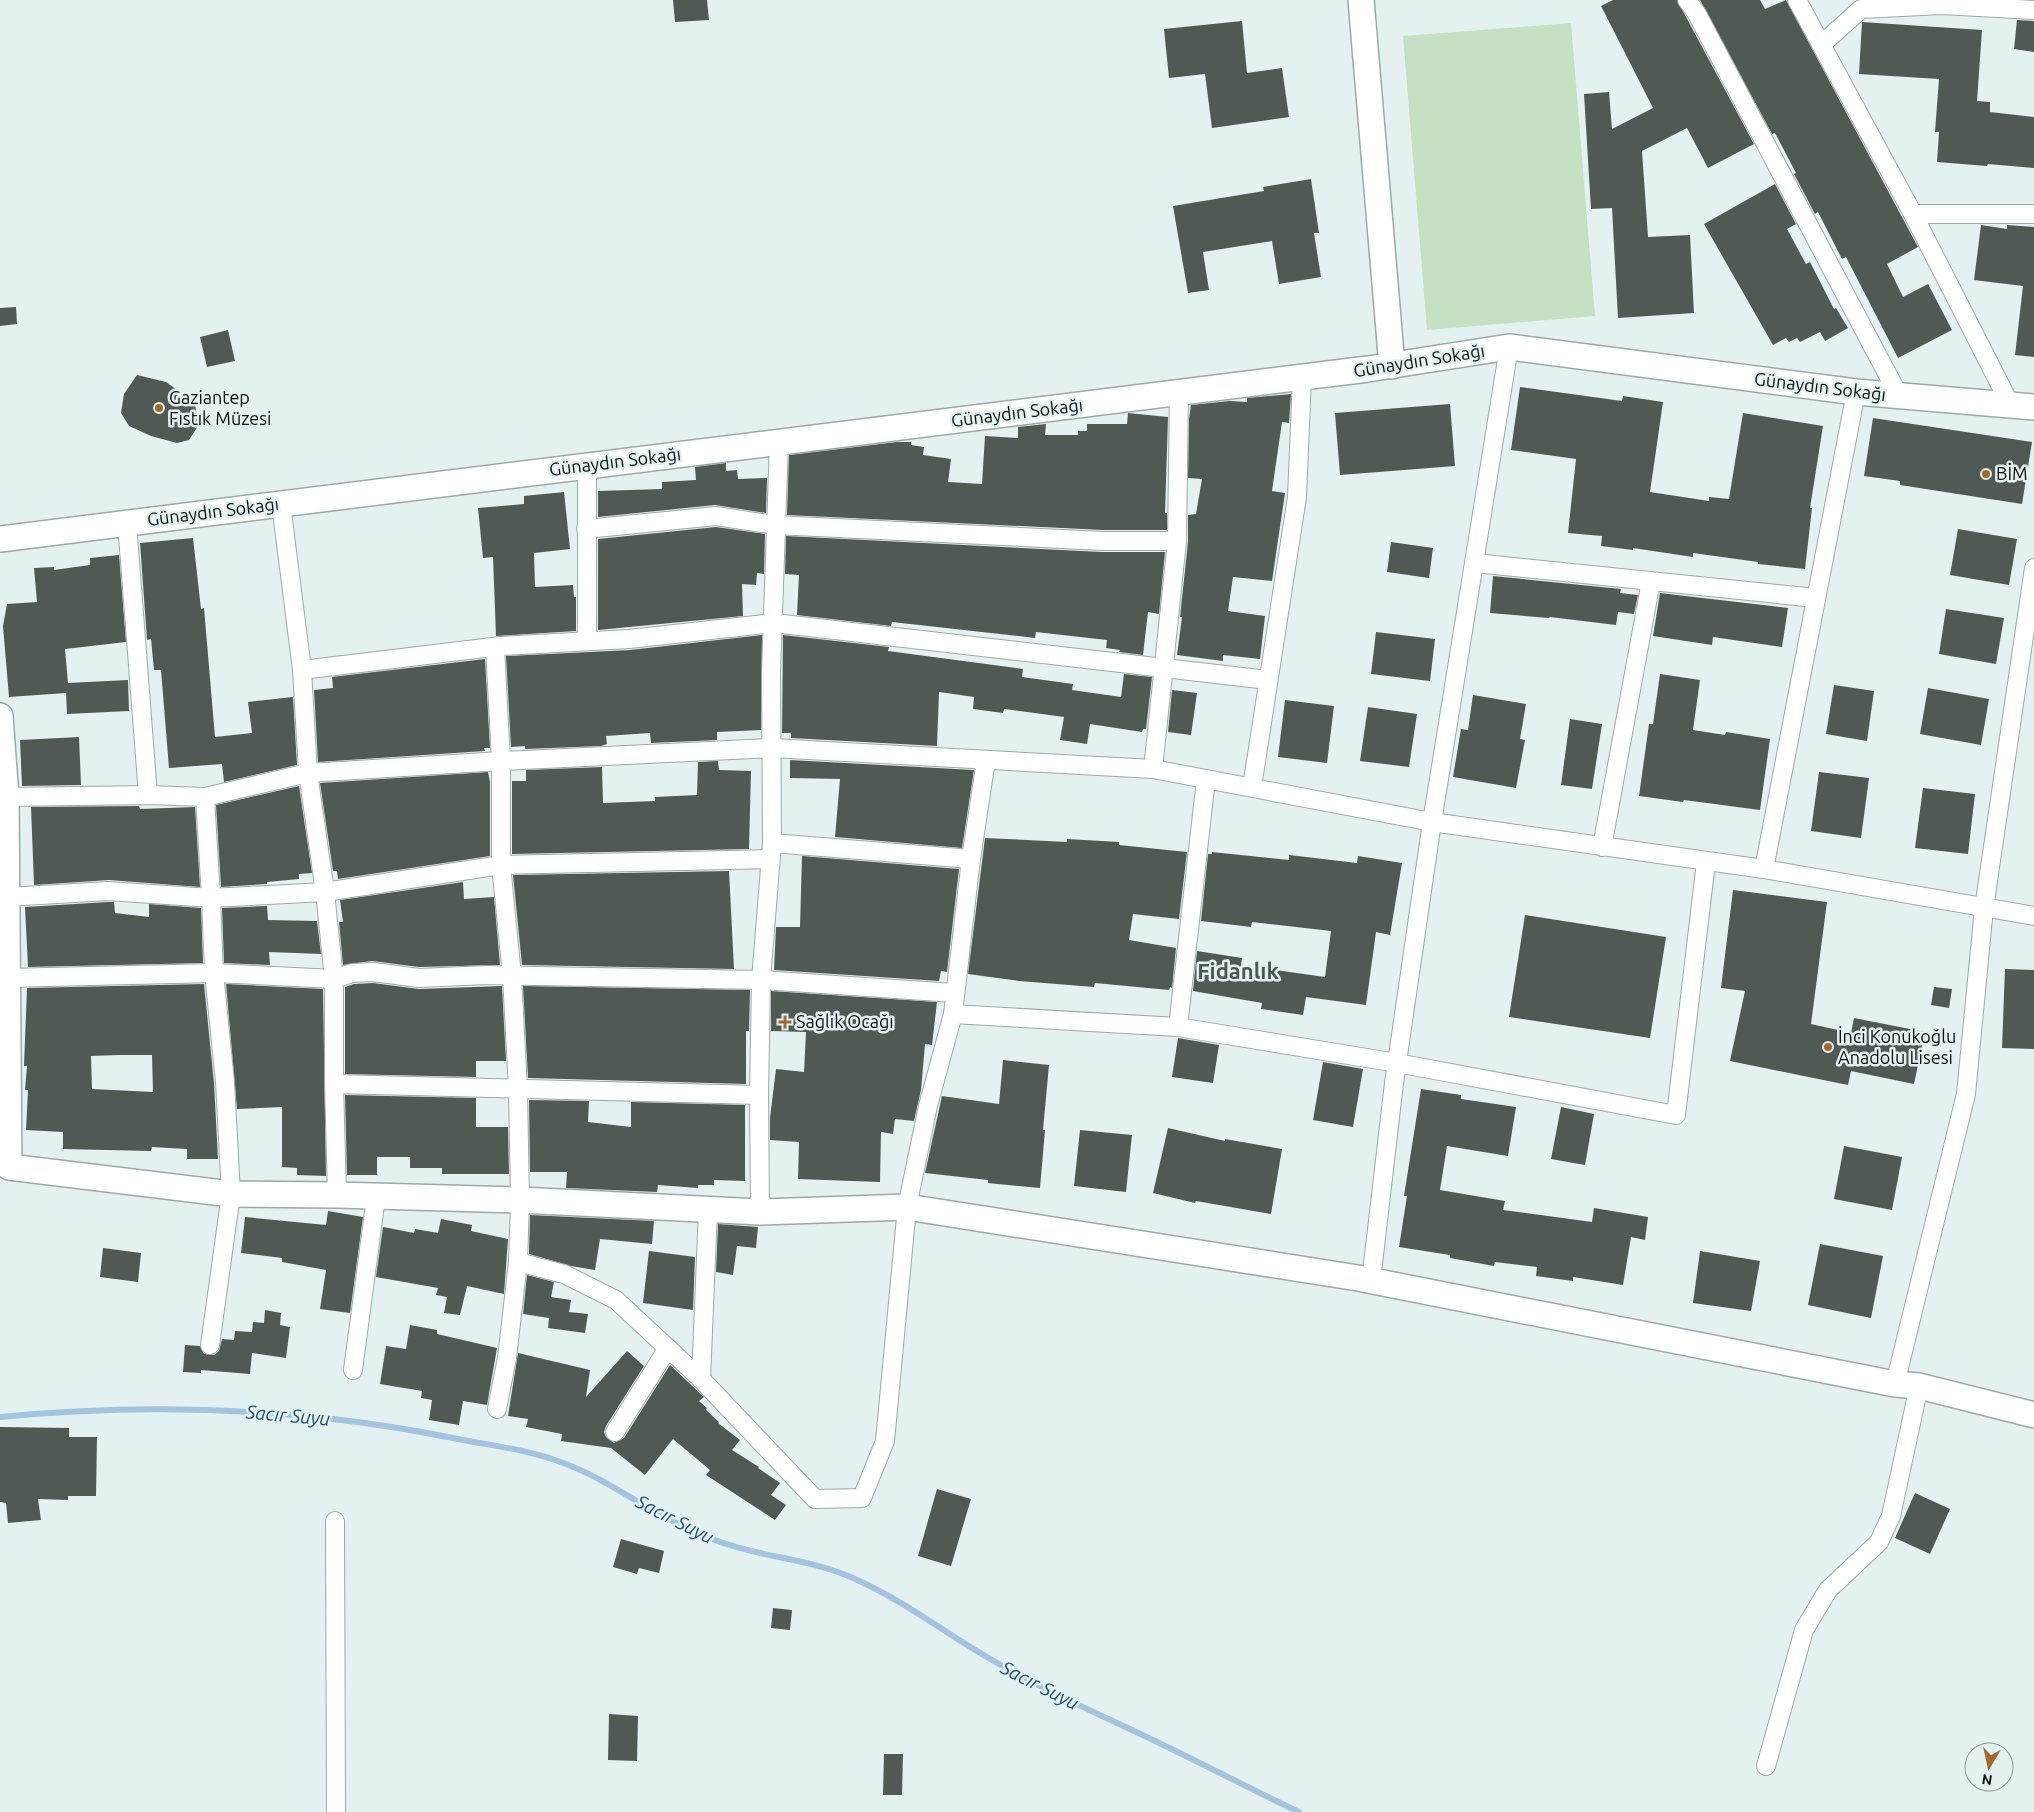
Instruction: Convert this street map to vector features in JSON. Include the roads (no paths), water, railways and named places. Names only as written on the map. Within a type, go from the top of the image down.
[{"type":"street","points":[[1361,0],[1392,366]]},
{"type":"street","points":[[1687,0],[1697,14],[1899,396]]},
{"type":"street","points":[[1797,0],[1913,214],[2022,405]]},
{"type":"street","points":[[1821,45],[1861,9],[1942,5],[2034,10]]},
{"type":"street","points":[[1913,214],[2034,214]]},
{"type":"street","points":[[1371,1281],[1397,1063],[1432,822],[1509,347]]},
{"type":"street","name":"Günaydın Sokağı","points":[[0,539],[1392,366],[1509,347],[1856,392],[2022,405]]},
{"type":"street","points":[[1252,787],[1296,497],[1302,377]]},
{"type":"street","points":[[1154,769],[1177,541],[1179,392]]},
{"type":"street","points":[[1764,869],[1856,392]]},
{"type":"street","points":[[760,1212],[759,1095],[761,980],[771,851],[771,672],[774,623],[778,442]]},
{"type":"street","points":[[587,466],[587,641]]},
{"type":"street","points":[[281,504],[302,670],[308,773],[325,892],[334,979],[337,1195]]},
{"type":"street","points":[[586,529],[716,516],[775,525],[1103,541],[1177,541]]},
{"type":"street","points":[[127,523],[148,795]]},
{"type":"street","points":[[1475,563],[1816,598]]},
{"type":"street","points":[[1766,1766],[1804,1630],[1828,1590],[1879,1542],[1891,1516],[1907,1385],[1966,1094],[1984,908],[2034,568]]},
{"type":"street","points":[[1602,847],[1650,581]]},
{"type":"street","points":[[302,670],[495,646],[629,639],[774,623],[1268,680]]},
{"type":"street","points":[[495,646],[501,761],[501,866],[512,976],[518,1090],[520,1200],[518,1262],[507,1358],[497,1409]]},
{"type":"street","points":[[0,716],[6,797],[9,1167],[232,1194],[520,1200],[760,1212],[907,1207],[1371,1281],[1907,1385],[2034,1415]]},
{"type":"street","points":[[6,797],[148,795],[205,797],[308,773],[501,761],[772,748],[1154,769],[1432,822],[1764,869],[2034,916]]},
{"type":"street","points":[[518,1262],[564,1274],[616,1300],[701,1379],[815,1499],[862,1498],[885,1441],[907,1207],[928,1106],[953,1014],[971,859],[986,760]]},
{"type":"street","points":[[1178,1028],[1206,779]]},
{"type":"street","points":[[205,797],[214,973],[226,1091],[232,1194],[210,1344]]},
{"type":"street","points":[[7,897],[108,891],[211,898],[325,892],[501,866],[771,851],[971,859]]},
{"type":"street","points":[[953,1014],[1178,1028],[1397,1063],[1676,1115],[1706,862]]},
{"type":"street","points":[[8,978],[214,973],[334,979],[352,973],[373,972],[419,978],[487,975],[761,980],[954,993]]},
{"type":"street","points":[[334,1084],[759,1095]]},
{"type":"street","points":[[353,1370],[376,1197]]},
{"type":"street","points":[[701,1379],[708,1210]]},
{"type":"street","points":[[615,1432],[668,1348]]},
{"type":"street","points":[[335,1521],[336,1812]]},
{"type":"waterway","name":"Sacır Suyu","points":[[0,1417],[58,1412],[173,1409],[287,1414],[401,1429],[512,1449],[553,1459],[588,1474],[667,1518],[715,1540],[750,1551],[803,1562],[855,1579],[893,1598],[981,1654],[1018,1675],[1299,1812]]},
{"type":"place","name":"Gaziantep Fıstık Müzesi","points":[[159,408]]},
{"type":"place","name":"BİM","points":[[1986,474]]},
{"type":"place","name":"Sağlık Ocağı","points":[[785,1022]]},
{"type":"place","name":"İnci Konukoğlu Anadolu Lisesi","points":[[1828,1047]]},
{"type":"district","name":"Fidanlık","points":[[1238,971]]}]
